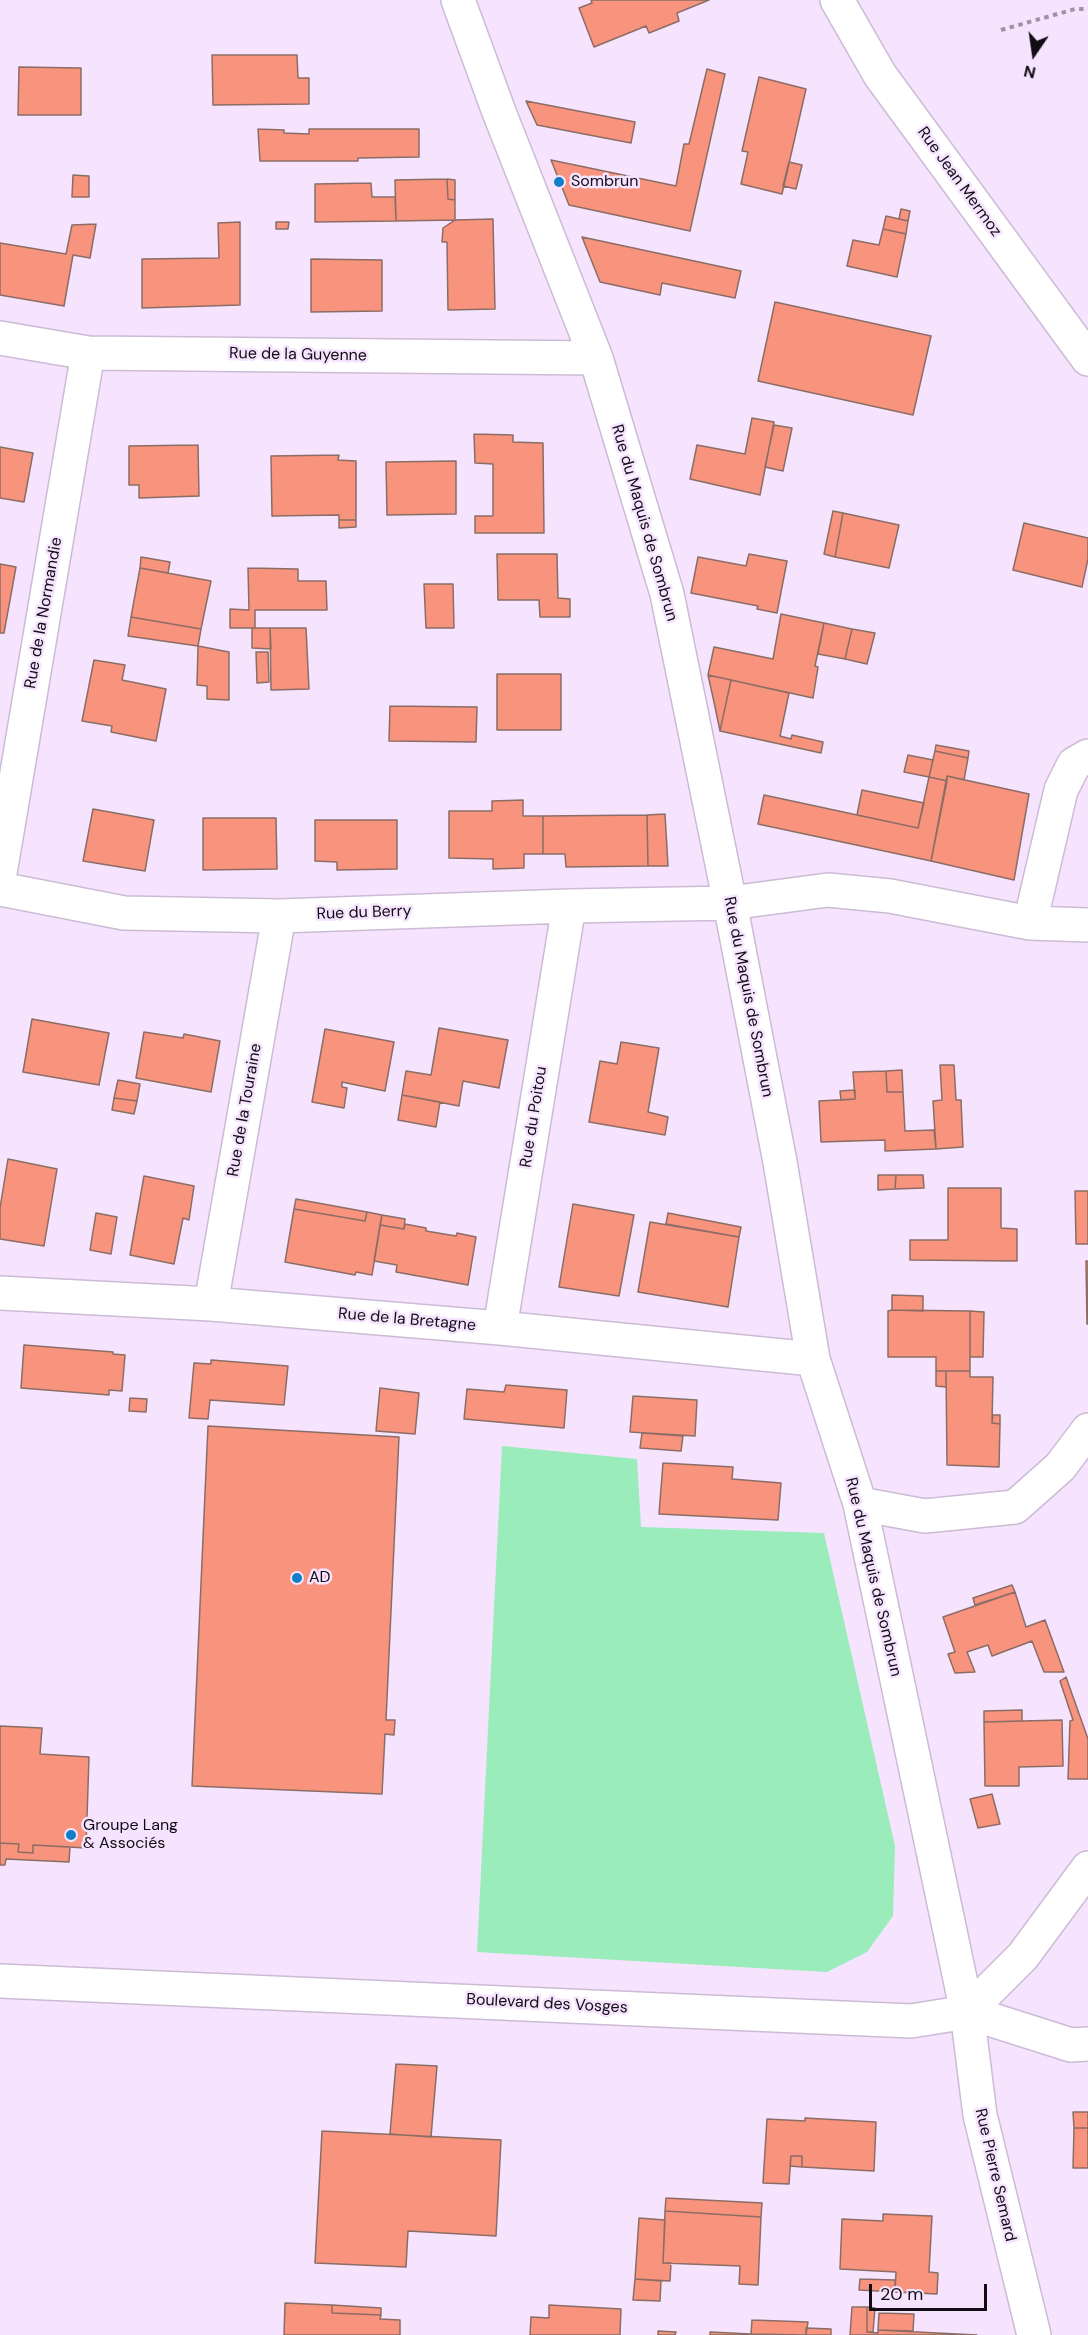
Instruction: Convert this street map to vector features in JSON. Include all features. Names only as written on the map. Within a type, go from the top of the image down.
[{"type":"street","name":"Rue Jean Mermoz","points":[[837,0],[880,75],[1088,359]]},
{"type":"street","name":"Rue du Maquis de Sombrun","points":[[460,1],[503,123],[596,357],[667,594],[780,1162],[813,1359],[860,1504],[968,2012]]},
{"type":"street","name":"Rue de la Guyenne","points":[[0,338],[88,353],[596,357]]},
{"type":"street","name":"Rue de la Normandie","points":[[0,873],[88,353]]},
{"type":"street","points":[[1030,923],[1060,790],[1074,764],[1088,756]]},
{"type":"street","name":"Rue du Berry","points":[[0,889],[124,914],[279,916],[730,903],[828,890],[890,896],[1030,923],[1088,925]]},
{"type":"street","name":"Rue du Poitou","points":[[500,1328],[568,906]]},
{"type":"street","name":"Rue de la Touraine","points":[[211,1304],[279,916]]},
{"type":"street","name":"Rue de la Bretagne","points":[[0,1293],[211,1304],[500,1328],[813,1359]]},
{"type":"street","points":[[860,1504],[926,1516],[1015,1507],[1060,1467],[1088,1430]]},
{"type":"street","points":[[968,2012],[1023,1956],[1088,1868]]},
{"type":"street","name":"Boulevard des Vosges","points":[[0,1982],[911,2020],[968,2012],[1071,2045],[1088,2044]]},
{"type":"street","name":"Rue Pierre Semard","points":[[968,2012],[980,2115],[1035,2335]]},
{"type":"path","points":[[1001,30],[1075,9],[1088,9]]},
{"type":"green space","points":[[502,1446],[637,1459],[641,1527],[824,1533],[895,1846],[893,1916],[867,1952],[827,1972],[477,1952]]},
{"type":"building","points":[[591,0],[709,0],[677,13],[679,21],[649,33],[646,26],[594,47],[579,8],[592,3]]},
{"type":"building","points":[[212,55],[297,55],[298,78],[309,78],[309,104],[213,105]]},
{"type":"building","points":[[19,67],[81,68],[81,115],[18,115]]},
{"type":"building","points":[[707,69],[725,74],[690,231],[569,205],[551,160],[676,186],[684,144],[689,144]]},
{"type":"building","points":[[759,77],[806,89],[782,194],[741,184],[748,152],[742,151]]},
{"type":"building","points":[[526,101],[635,122],[631,143],[537,125]]},
{"type":"building","points":[[258,129],[309,134],[309,129],[419,129],[419,157],[358,158],[358,161],[260,161]]},
{"type":"building","points":[[789,162],[802,165],[796,189],[783,186]]},
{"type":"building","points":[[73,175],[89,176],[89,197],[72,197]]},
{"type":"building","points":[[447,179],[455,180],[455,200],[448,199]]},
{"type":"building","points":[[447,179],[448,199],[455,200],[455,220],[396,221],[395,180]]},
{"type":"building","points":[[371,183],[372,197],[395,197],[396,221],[315,222],[315,184]]},
{"type":"building","points":[[901,209],[910,211],[908,221],[899,219]]},
{"type":"building","points":[[886,216],[908,221],[906,234],[883,229]]},
{"type":"building","points":[[493,219],[495,309],[448,310],[447,242],[442,242],[443,228],[455,220]]},
{"type":"building","points":[[240,222],[240,305],[142,308],[142,259],[219,258],[218,223]]},
{"type":"building","points":[[276,222],[289,222],[288,229],[276,229]]},
{"type":"building","points":[[96,224],[90,258],[73,255],[64,306],[0,295],[0,243],[66,254],[72,225]]},
{"type":"building","points":[[883,229],[906,234],[897,277],[847,266],[853,240],[879,245]]},
{"type":"building","points":[[582,237],[741,271],[735,298],[662,283],[660,295],[600,282]]},
{"type":"building","points":[[311,259],[382,260],[382,311],[311,312]]},
{"type":"building","points":[[775,302],[931,336],[913,415],[758,381]]},
{"type":"building","points":[[752,418],[774,422],[760,495],[690,479],[697,445],[745,454]]},
{"type":"building","points":[[774,425],[792,428],[783,471],[765,467]]},
{"type":"building","points":[[474,434],[513,435],[513,442],[543,443],[544,533],[475,533],[475,516],[493,516],[493,464],[475,463]]},
{"type":"building","points":[[198,445],[199,496],[139,498],[139,485],[129,485],[129,446]]},
{"type":"building","points":[[0,447],[33,453],[24,502],[0,498]]},
{"type":"building","points":[[339,455],[338,460],[356,461],[356,520],[339,520],[339,515],[272,516],[271,456]]},
{"type":"building","points":[[456,461],[456,514],[387,515],[386,462]]},
{"type":"building","points":[[833,511],[843,513],[835,557],[824,554]]},
{"type":"building","points":[[843,513],[899,525],[889,568],[835,557]]},
{"type":"building","points":[[339,520],[356,520],[356,527],[339,528]]},
{"type":"building","points":[[1024,523],[1088,538],[1088,559],[1082,587],[1013,570]]},
{"type":"building","points":[[497,554],[557,554],[558,598],[570,599],[570,617],[540,617],[539,600],[498,600]]},
{"type":"building","points":[[749,554],[787,561],[777,613],[757,609],[758,606],[691,593],[698,557],[746,566]]},
{"type":"building","points":[[141,557],[170,562],[168,573],[140,568]]},
{"type":"building","points":[[0,564],[16,567],[4,633],[0,633]]},
{"type":"building","points":[[140,568],[211,581],[201,629],[131,617]]},
{"type":"building","points":[[248,568],[298,569],[298,581],[326,581],[327,610],[255,610],[255,628],[230,628],[230,609],[249,610]]},
{"type":"building","points":[[424,584],[453,584],[454,628],[426,628]]},
{"type":"building","points":[[781,614],[824,623],[815,666],[818,667],[813,698],[708,675],[714,647],[773,659]]},
{"type":"building","points":[[131,617],[201,629],[198,646],[128,636]]},
{"type":"building","points":[[824,623],[852,629],[845,659],[818,654]]},
{"type":"building","points":[[252,628],[270,628],[271,649],[252,648]]},
{"type":"building","points":[[270,628],[306,628],[309,689],[271,690]]},
{"type":"building","points":[[852,629],[875,633],[867,664],[845,659]]},
{"type":"building","points":[[198,646],[229,652],[229,700],[207,699],[207,686],[197,685]]},
{"type":"building","points":[[256,652],[268,652],[269,682],[257,683]]},
{"type":"building","points":[[94,660],[125,665],[122,680],[166,689],[156,741],[111,732],[112,726],[82,721]]},
{"type":"building","points":[[497,674],[561,674],[561,730],[497,730]]},
{"type":"building","points":[[708,675],[731,680],[720,731],[714,702]]},
{"type":"building","points":[[731,680],[789,693],[780,736],[791,739],[792,735],[823,742],[821,753],[720,731]]},
{"type":"building","points":[[390,706],[477,707],[476,742],[389,741]]},
{"type":"building","points":[[936,745],[969,751],[968,758],[935,751]]},
{"type":"building","points":[[935,751],[968,758],[964,780],[947,776],[947,781],[929,777]]},
{"type":"building","points":[[908,755],[933,760],[929,777],[904,772]]},
{"type":"building","points":[[947,776],[1029,794],[1014,880],[931,861]]},
{"type":"building","points":[[929,777],[947,781],[931,861],[758,824],[764,795],[918,828]]},
{"type":"building","points":[[862,790],[924,803],[918,828],[857,815]]},
{"type":"building","points":[[523,800],[523,816],[543,816],[543,854],[524,854],[524,868],[493,869],[493,859],[449,858],[449,811],[492,811],[492,801]]},
{"type":"building","points":[[93,809],[154,820],[145,871],[83,861]]},
{"type":"building","points":[[665,814],[668,866],[648,866],[647,815]]},
{"type":"building","points":[[647,815],[648,866],[566,867],[565,854],[543,854],[543,816]]},
{"type":"building","points":[[203,818],[276,818],[277,869],[203,870]]},
{"type":"building","points":[[315,820],[397,820],[397,869],[337,870],[337,862],[315,861]]},
{"type":"building","points":[[32,1019],[109,1033],[99,1085],[23,1072]]},
{"type":"building","points":[[439,1028],[508,1040],[499,1088],[463,1081],[459,1106],[402,1095],[406,1071],[431,1075]]},
{"type":"building","points":[[325,1029],[394,1042],[385,1091],[342,1082],[342,1087],[347,1088],[344,1108],[312,1102]]},
{"type":"building","points":[[144,1032],[183,1038],[184,1034],[220,1041],[211,1092],[136,1078]]},
{"type":"building","points":[[621,1042],[659,1048],[648,1112],[668,1117],[665,1135],[589,1122],[600,1061],[617,1064]]},
{"type":"building","points":[[940,1065],[954,1065],[956,1100],[961,1100],[963,1147],[936,1149],[933,1101],[942,1100]]},
{"type":"building","points":[[902,1070],[903,1092],[887,1092],[886,1071]]},
{"type":"building","points":[[886,1071],[887,1092],[903,1092],[905,1131],[934,1130],[936,1149],[885,1151],[885,1140],[821,1142],[819,1101],[855,1099],[853,1072]]},
{"type":"building","points":[[118,1080],[140,1084],[137,1101],[114,1098]]},
{"type":"building","points":[[855,1090],[855,1099],[841,1100],[840,1091]]},
{"type":"building","points":[[402,1095],[440,1102],[436,1127],[398,1120]]},
{"type":"building","points":[[114,1098],[137,1101],[134,1114],[112,1110]]},
{"type":"building","points":[[8,1159],[57,1169],[44,1246],[0,1239],[0,1208]]},
{"type":"building","points":[[878,1175],[896,1175],[895,1189],[878,1190]]},
{"type":"building","points":[[896,1175],[923,1175],[924,1188],[895,1189]]},
{"type":"building","points":[[144,1176],[194,1186],[189,1220],[183,1218],[174,1264],[130,1255]]},
{"type":"building","points":[[948,1188],[1001,1188],[1001,1228],[1017,1229],[1017,1261],[910,1260],[910,1240],[948,1240]]},
{"type":"building","points":[[1075,1191],[1088,1191],[1088,1244],[1076,1244]]},
{"type":"building","points":[[296,1199],[367,1212],[365,1221],[294,1209]]},
{"type":"building","points":[[573,1204],[634,1215],[619,1296],[559,1287]]},
{"type":"building","points":[[294,1209],[365,1221],[367,1212],[382,1215],[372,1275],[356,1272],[355,1275],[285,1262]]},
{"type":"building","points":[[96,1213],[117,1217],[111,1254],[90,1250]]},
{"type":"building","points":[[668,1213],[741,1227],[739,1237],[666,1224]]},
{"type":"building","points":[[382,1215],[405,1219],[404,1229],[380,1225]]},
{"type":"building","points":[[650,1222],[739,1237],[728,1307],[638,1292]]},
{"type":"building","points":[[405,1224],[426,1228],[426,1231],[476,1237],[468,1285],[396,1272],[397,1265],[374,1261],[380,1225],[404,1229]]},
{"type":"building","points":[[1086,1261],[1088,1261],[1088,1324],[1087,1324]]},
{"type":"building","points":[[892,1295],[923,1296],[923,1311],[892,1310]]},
{"type":"building","points":[[888,1311],[970,1311],[970,1371],[936,1371],[936,1357],[888,1357]]},
{"type":"building","points":[[970,1311],[984,1312],[983,1357],[970,1357]]},
{"type":"building","points":[[24,1345],[113,1352],[113,1354],[125,1355],[122,1391],[109,1390],[109,1395],[21,1388]]},
{"type":"building","points":[[211,1360],[288,1366],[284,1405],[210,1400],[208,1419],[189,1418],[194,1363],[211,1364]]},
{"type":"building","points":[[936,1371],[946,1371],[946,1387],[936,1386]]},
{"type":"building","points":[[946,1371],[970,1371],[970,1377],[993,1377],[992,1423],[1000,1424],[999,1467],[947,1465]]},
{"type":"building","points":[[506,1385],[567,1390],[564,1428],[464,1419],[467,1389],[504,1392]]},
{"type":"building","points":[[380,1388],[419,1393],[415,1434],[376,1431]]},
{"type":"building","points":[[633,1396],[697,1400],[695,1436],[630,1432]]},
{"type":"building","points":[[130,1398],[147,1399],[146,1412],[129,1411]]},
{"type":"building","points":[[993,1415],[1000,1415],[1000,1424],[992,1423]]},
{"type":"building","name":"AD","points":[[208,1426],[399,1437],[386,1720],[395,1720],[394,1735],[385,1734],[382,1794],[192,1786]]},
{"type":"building","points":[[642,1433],[683,1436],[681,1451],[640,1448]]},
{"type":"building","points":[[663,1463],[733,1467],[732,1479],[781,1483],[778,1520],[659,1514]]},
{"type":"building","points":[[1012,1585],[1015,1592],[975,1605],[973,1598]]},
{"type":"building","points":[[1015,1592],[1026,1627],[1045,1620],[1064,1672],[1044,1672],[1032,1641],[992,1656],[988,1645],[967,1652],[975,1672],[955,1673],[948,1654],[955,1652],[943,1617]]},
{"type":"building","points":[[1066,1677],[1088,1739],[1088,1779],[1068,1779],[1070,1721],[1073,1720],[1060,1681]]},
{"type":"building","points":[[1022,1710],[1022,1721],[984,1722],[984,1711]]},
{"type":"building","points":[[1062,1720],[1063,1766],[1019,1767],[1019,1786],[985,1786],[984,1722]]},
{"type":"building","points":[[0,1726],[42,1728],[40,1754],[89,1757],[86,1848],[33,1845],[33,1853],[18,1852],[19,1844],[0,1843]]},
{"type":"building","points":[[992,1794],[1000,1824],[978,1828],[970,1799]]},
{"type":"building","points":[[0,1843],[19,1844],[18,1852],[33,1853],[33,1845],[70,1847],[69,1862],[6,1859],[5,1865],[0,1865]]},
{"type":"building","points":[[396,2064],[437,2066],[431,2137],[390,2134]]},
{"type":"building","points":[[1073,2112],[1088,2112],[1088,2128],[1074,2128]]},
{"type":"building","points":[[805,2118],[876,2122],[874,2171],[802,2167],[802,2156],[791,2156],[789,2184],[763,2183],[767,2119],[805,2121]]},
{"type":"building","points":[[1074,2128],[1088,2128],[1088,2168],[1073,2168]]},
{"type":"building","points":[[322,2131],[501,2140],[496,2236],[408,2231],[406,2267],[315,2263]]},
{"type":"building","points":[[791,2156],[802,2156],[802,2167],[790,2166]]},
{"type":"building","points":[[666,2198],[762,2203],[761,2217],[665,2211]]},
{"type":"building","points":[[665,2211],[761,2217],[758,2285],[739,2284],[740,2266],[663,2263]]},
{"type":"building","points":[[883,2214],[932,2216],[929,2272],[938,2273],[937,2294],[895,2292],[896,2272],[840,2269],[842,2219],[883,2221]]},
{"type":"building","points":[[639,2218],[665,2220],[663,2263],[671,2263],[670,2281],[635,2279]]},
{"type":"building","points":[[635,2279],[661,2281],[660,2301],[633,2300]]},
{"type":"building","points":[[860,2279],[895,2280],[895,2292],[859,2290]]},
{"type":"building","points":[[285,2303],[332,2305],[332,2313],[381,2315],[380,2319],[400,2320],[400,2335],[284,2335]]},
{"type":"building","points":[[332,2305],[381,2308],[381,2315],[332,2313]]},
{"type":"building","points":[[549,2305],[621,2309],[620,2335],[530,2335],[531,2317],[549,2318]]},
{"type":"building","points":[[852,2307],[867,2307],[867,2332],[878,2333],[878,2330],[977,2335],[850,2335]]},
{"type":"building","points":[[867,2307],[875,2308],[873,2332],[867,2332]]},
{"type":"building","points":[[879,2313],[914,2314],[913,2331],[878,2330]]},
{"type":"building","points":[[752,2320],[808,2322],[806,2335],[751,2334]]},
{"type":"building","points":[[806,2328],[831,2329],[831,2335],[806,2335]]},
{"type":"building","points":[[658,2331],[676,2332],[675,2335],[658,2335]]},
{"type":"building","points":[[710,2332],[751,2334],[767,2335],[710,2335]]},
{"type":"place","name":"Sombrun","points":[[559,182]]},
{"type":"place","name":"AD","points":[[297,1578]]},
{"type":"place","name":"Groupe Lang & Associés","points":[[71,1835]]}]
